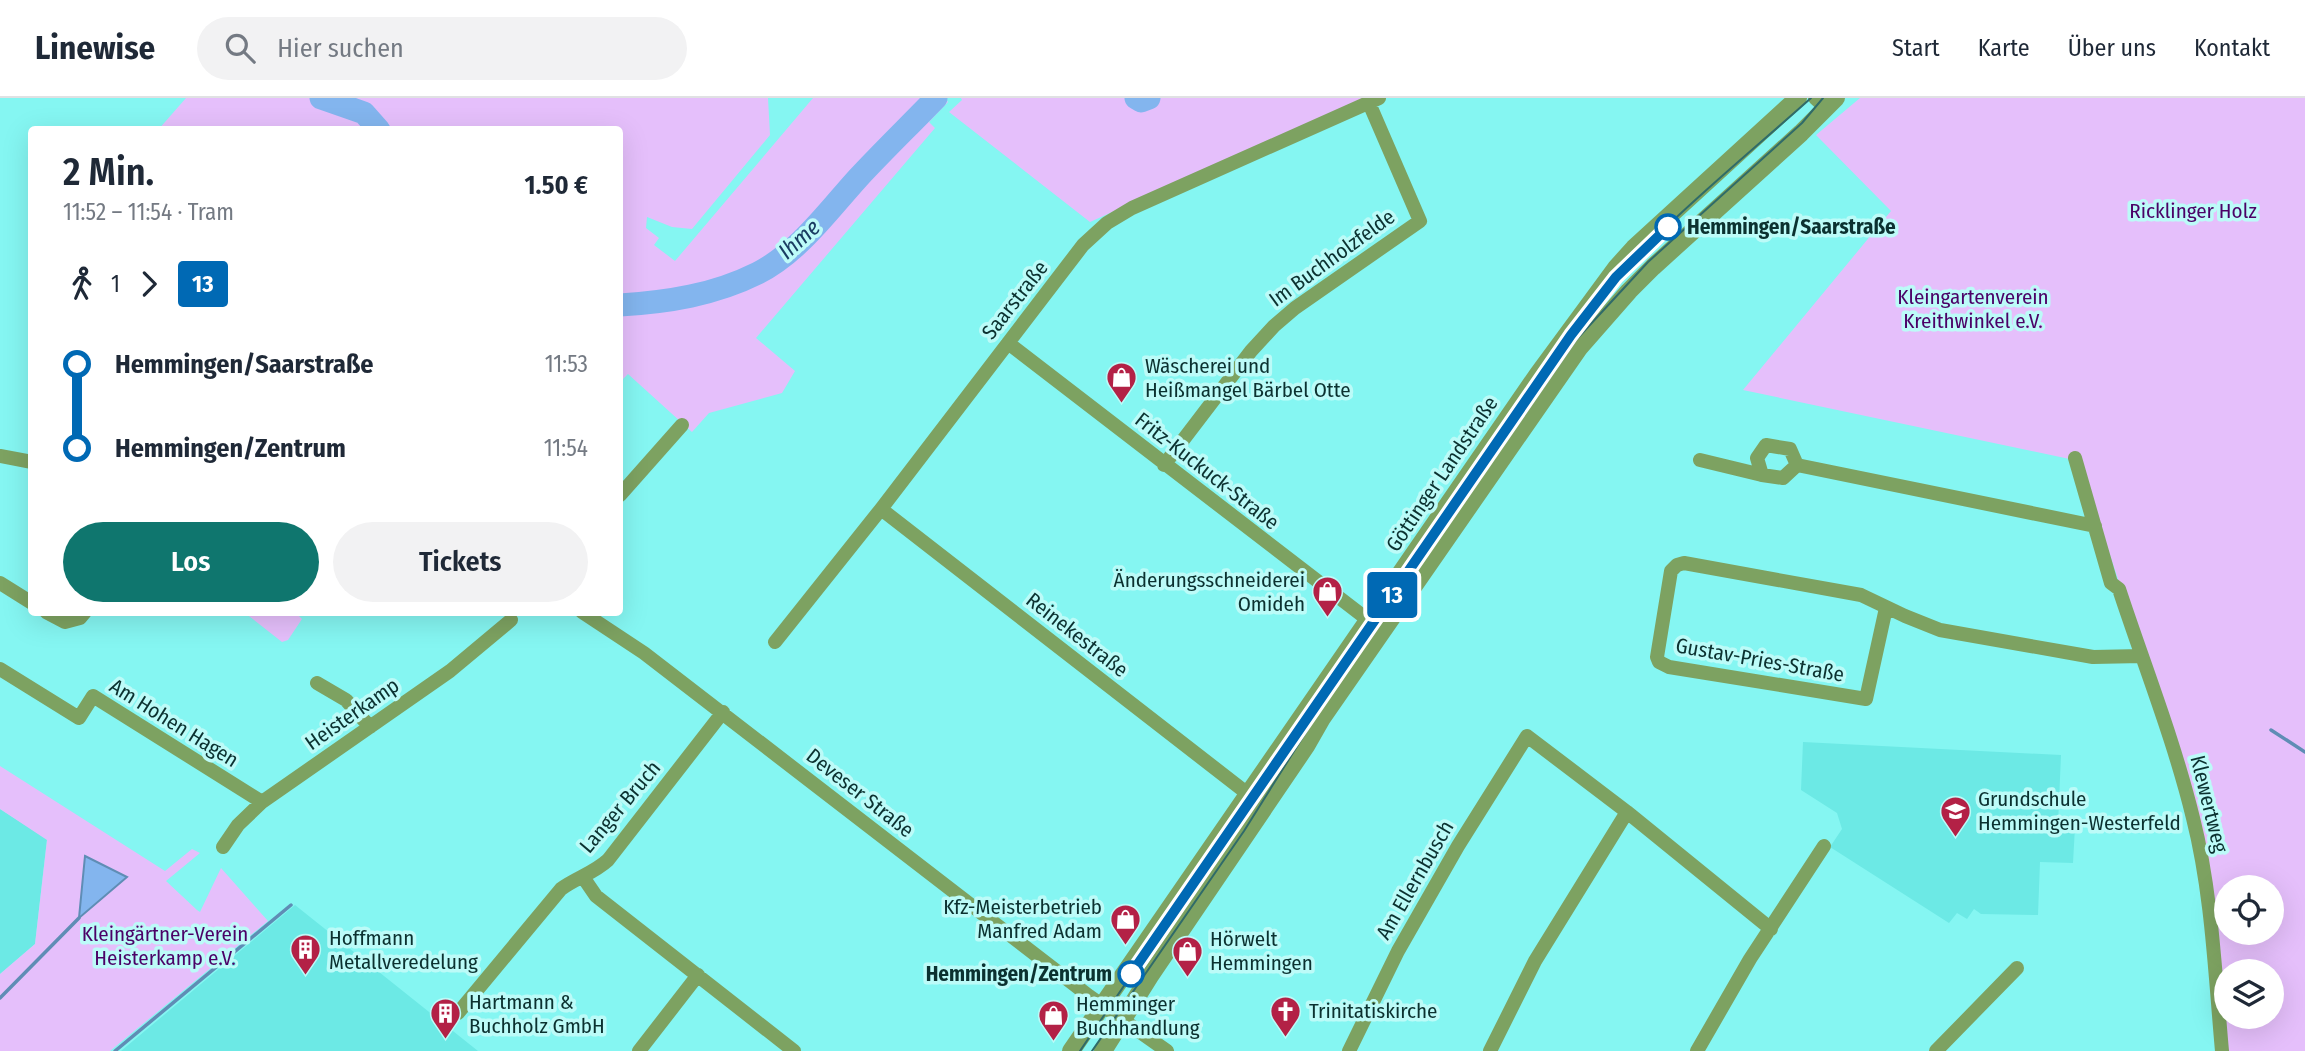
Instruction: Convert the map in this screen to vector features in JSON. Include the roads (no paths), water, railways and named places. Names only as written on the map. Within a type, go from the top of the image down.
[{"type":"street","name":"Göttinger Landstraße","points":[[1071,1051],[1111,1012],[1306,746],[1376,626],[1538,374],[1616,268],[1634,248],[1798,98]]},
{"type":"street","name":"Saarstraße","points":[[775,642],[881,509],[1083,245],[1119,215],[1374,100]]},
{"type":"street","name":"Im Buchholzfelde","points":[[1164,465],[1251,351],[1274,326],[1295,308],[1420,221],[1374,100]]},
{"type":"street","name":"Göttinger Landstraße","points":[[1102,1051],[1111,1012],[1248,794],[1376,626],[1586,340],[1653,267],[1825,101]]},
{"type":"street","name":"Fritz-Kuckuck-Straße","points":[[1008,343],[1376,626]]},
{"type":"street","points":[[623,492],[682,425]]},
{"type":"street","points":[[1762,474],[1757,458],[1766,445],[1790,449],[1797,465]]},
{"type":"street","points":[[0,456],[28,461]]},
{"type":"street","name":"Klewertweg","points":[[2075,458],[2111,583],[2119,589],[2174,750],[2193,818],[2212,941],[2222,1051]]},
{"type":"street","points":[[1700,460],[1783,478],[1797,465]]},
{"type":"street","points":[[1797,465],[2095,526]]},
{"type":"street","name":"Reinekestraße","points":[[881,509],[1248,794]]},
{"type":"street","name":"Gustav-Pries-Straße","points":[[1886,608],[1866,699],[1669,667],[1659,662],[1657,657],[1671,571],[1684,563],[1861,595],[1940,630],[2093,657],[2141,656]]},
{"type":"street","points":[[0,583],[28,600]]},
{"type":"street","points":[[54,616],[65,622],[82,616]]},
{"type":"street","name":"Heisterkamp","points":[[223,847],[238,825],[262,802],[450,671],[512,616]]},
{"type":"street","name":"Deveser Straße","points":[[588,616],[644,653],[723,712],[1111,1012],[1167,1051]]},
{"type":"street","name":"Am Hohen Hagen","points":[[0,670],[79,718],[93,696],[262,802]]},
{"type":"street","points":[[317,682],[346,700],[370,727]]},
{"type":"street","name":"Langer Bruch","points":[[458,1013],[561,890],[598,870],[608,860],[723,712]]},
{"type":"street","name":"Am Ellernbusch","points":[[1349,1051],[1409,930],[1468,828],[1527,736],[1627,813]]},
{"type":"street","points":[[1490,1051],[1535,961],[1627,813],[1771,929]]},
{"type":"street","points":[[1697,1051],[1750,959],[1824,846]]},
{"type":"street","points":[[583,877],[596,895],[794,1051]]},
{"type":"street","points":[[1936,1051],[2017,968]]},
{"type":"street","points":[[639,1051],[698,975]]},
{"type":"waterway","name":"Ihme","points":[[321,98],[364,113],[375,126]]},
{"type":"waterway","name":"Ihme","points":[[623,305],[656,302],[708,292],[741,281],[773,264],[812,230],[936,98]]},
{"type":"waterway","name":"Ihme","points":[[1136,98],[1141,101],[1149,98]]},
{"type":"waterway","points":[[2271,730],[2305,752]]},
{"type":"waterway","points":[[115,1051],[291,905]]},
{"type":"waterway","points":[[0,998],[79,918]]},
{"type":"tram line","points":[[1589,311],[1667,226],[1811,98]]},
{"type":"tram line","points":[[1092,1051],[1244,831],[1321,708],[1576,340],[1648,262],[1802,123],[1823,98]]},
{"type":"tram line","name":"13","points":[[1131,974],[1571,335],[1616,277],[1668,227]]},
{"type":"tram line","points":[[1080,1051],[1279,756]]},
{"type":"place","name":"Hemmingen/Saarstraße","points":[[1668,227]]},
{"type":"place","name":"Wäscherei und Heißmangel Bärbel Otte","points":[[1122,405]]},
{"type":"place","name":"Änderungsschneiderei Omideh","points":[[1328,619]]},
{"type":"place","name":"Grundschule Hemmingen-Westerfeld","points":[[1955,838]]},
{"type":"place","name":"Kfz-Meisterbetrieb Manfred Adam","points":[[1125,946]]},
{"type":"place","name":"Hemmingen/Zentrum","points":[[1131,974]]},
{"type":"place","name":"Hoffmann Metallveredelung","points":[[306,977]]},
{"type":"place","name":"Hörwelt Hemmingen","points":[[1187,978]]},
{"type":"place","name":"Trinitatiskirche","points":[[1286,1038]]},
{"type":"place","name":"Hartmann & Buchholz GmbH","points":[[446,1041]]},
{"type":"place","name":"Hemminger Buchhandlung","points":[[1053,1043]]},
{"type":"park label","name":"Ricklinger Holz","points":[[2193,211]]},
{"type":"park label","name":"Kleingartenverein Kreithwinkel e.V.","points":[[1973,309]]},
{"type":"park label","name":"Kleingärtner-Verein Heisterkamp e.V.","points":[[165,946]]}]
